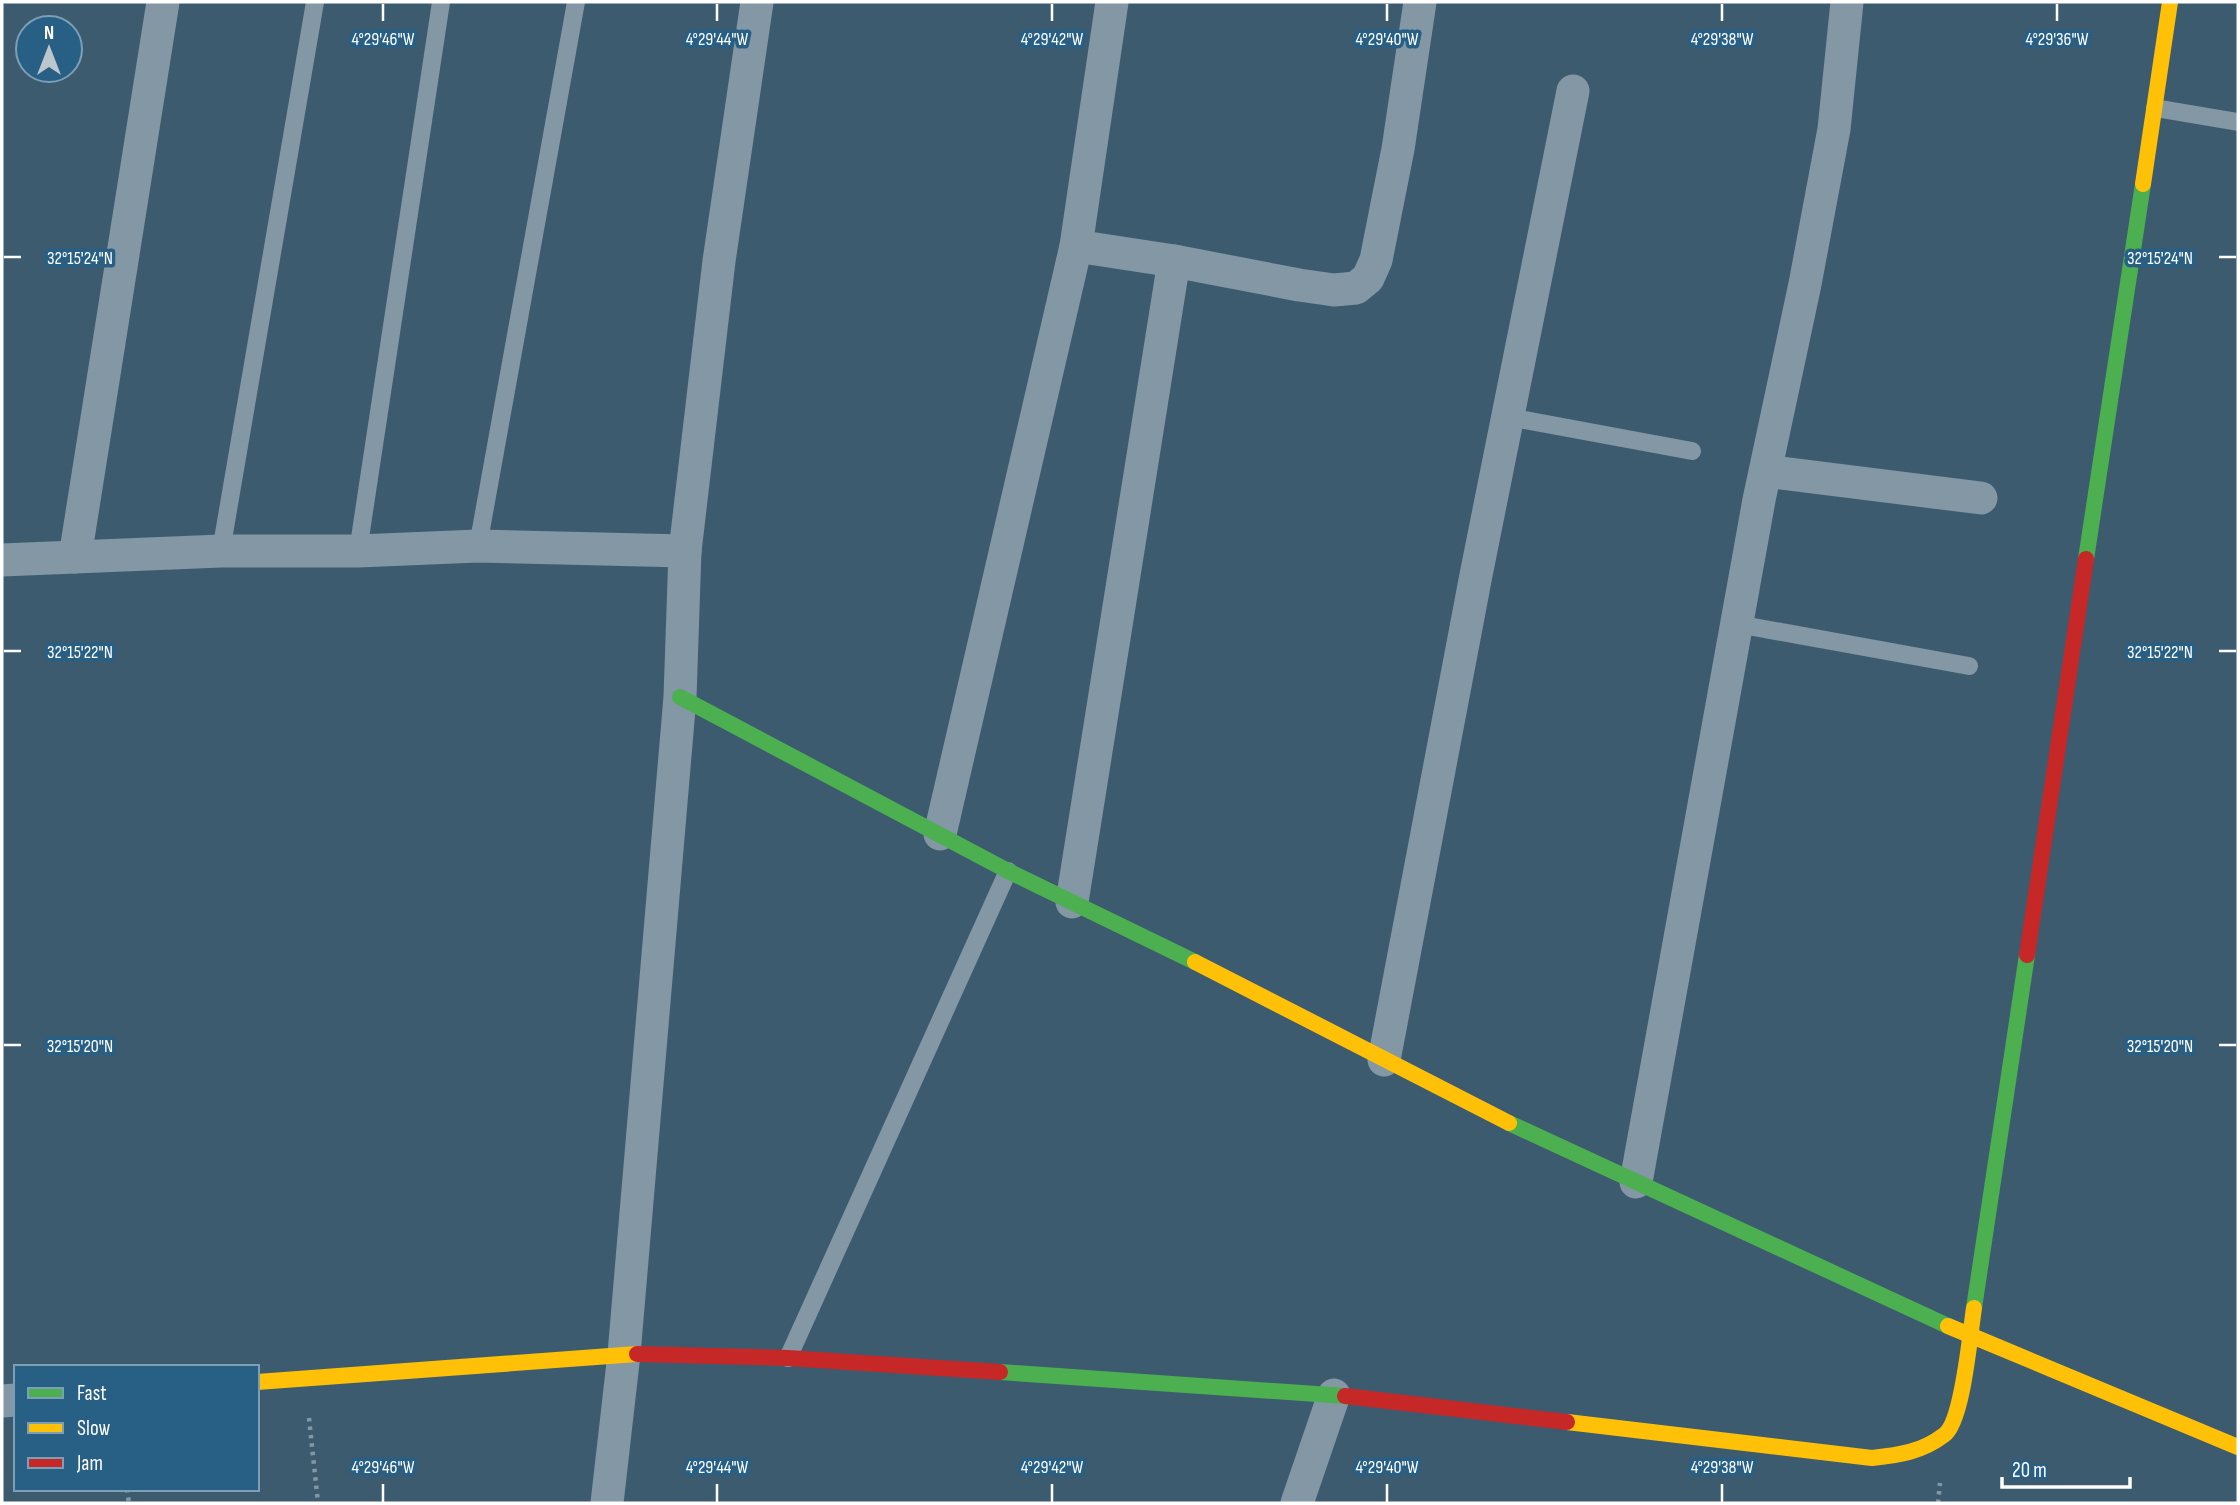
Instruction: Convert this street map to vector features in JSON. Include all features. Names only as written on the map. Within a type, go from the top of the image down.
[{"type":"street","points":[[75,557],[163,2]]},
{"type":"street","points":[[607,1503],[624,1354],[680,697],[685,551],[719,261],[757,2]]},
{"type":"street","points":[[940,834],[1076,246],[1112,2]]},
{"type":"street","points":[[1076,246],[1334,290],[1356,288],[1368,278],[1376,260],[1398,149],[1420,2]]},
{"type":"street","points":[[1636,1182],[1737,624],[1834,129],[1847,2]]},
{"type":"street","points":[[259,1382],[624,1354],[788,1358],[1334,1395],[1872,1458],[1912,1453],[1947,1434],[1960,1402],[2170,2]]},
{"type":"street","points":[[1384,1060],[1573,90]]},
{"type":"street","points":[[1072,902],[1174,261]]},
{"type":"street","points":[[1766,471],[1982,498]]},
{"type":"street","points":[[2,561],[221,551],[358,551],[478,546],[685,551]]},
{"type":"street","points":[[680,697],[1008,871],[1207,968],[1488,1113],[1969,1336],[2238,1447]]},
{"type":"street","points":[[1297,1503],[1334,1395]]},
{"type":"lane","points":[[221,551],[315,2]]},
{"type":"lane","points":[[358,551],[441,2]]},
{"type":"lane","points":[[478,546],[576,2]]},
{"type":"lane","points":[[2155,108],[2238,122]]},
{"type":"lane","points":[[1508,417],[1692,451]]},
{"type":"lane","points":[[1737,624],[1969,666]]},
{"type":"lane","points":[[788,1358],[1008,871]]},
{"type":"path","points":[[304,1378],[318,1503]]},
{"type":"traffic: fast","points":[[2086,559],[2143,184]]},
{"type":"traffic: fast","points":[[680,697],[1008,871],[1195,962]]},
{"type":"traffic: fast","points":[[1974,1308],[2027,955]]},
{"type":"traffic: fast","points":[[1509,1123],[1948,1326]]},
{"type":"traffic: fast","points":[[1000,1372],[1345,1396]]},
{"type":"traffic: slow","points":[[2143,184],[2170,2]]},
{"type":"traffic: slow","points":[[1195,962],[1509,1123]]},
{"type":"traffic: slow","points":[[1567,1422],[1872,1458],[1910,1452],[1936,1441],[1951,1427],[1961,1396],[1974,1308]]},
{"type":"traffic: slow","points":[[1948,1326],[2238,1447]]},
{"type":"traffic: slow","points":[[259,1382],[637,1354]]},
{"type":"traffic: jam","points":[[2027,955],[2086,559]]},
{"type":"traffic: jam","points":[[637,1354],[788,1358],[1000,1372]]},
{"type":"traffic: jam","points":[[1345,1396],[1567,1422]]}]
